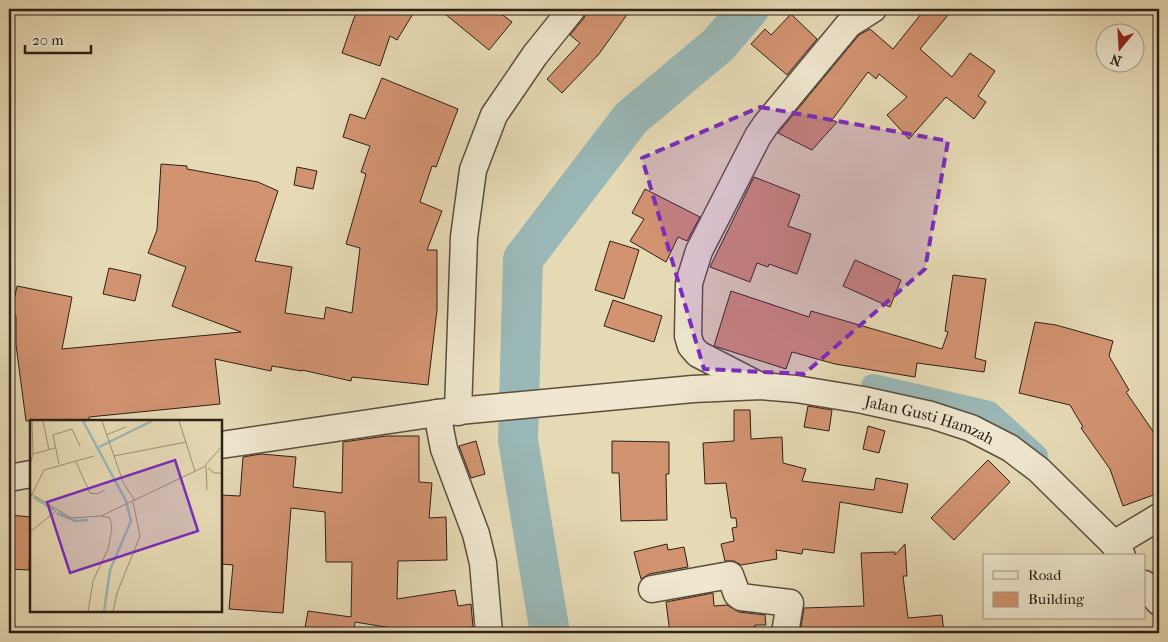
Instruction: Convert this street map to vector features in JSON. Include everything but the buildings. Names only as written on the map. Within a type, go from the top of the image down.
[{"type":"street","points":[[489,633],[483,562],[476,534],[444,449],[455,412],[464,237],[473,170],[494,115],[535,55],[572,9]]},
{"type":"street","points":[[761,386],[698,354],[691,346],[688,336],[689,283],[698,252],[758,136],[786,97],[849,24],[873,9]]},
{"type":"street","name":"Jalan Gusti Hamzah","points":[[222,445],[455,412],[693,389],[761,386],[863,400],[931,415],[970,428],[1010,448],[1039,470],[1118,550]]},
{"type":"street","points":[[9,478],[30,474]]},
{"type":"street","points":[[1118,550],[1159,517]]},
{"type":"street","points":[[652,590],[730,575],[737,594],[741,597],[790,603],[785,633]]},
{"type":"street","points":[[1146,586],[1159,602]]},
{"type":"highlighted area","points":[[760,107],[948,141],[925,269],[804,374],[704,369],[642,158]]},
{"type":"waterway","points":[[550,633],[518,440],[523,259],[631,118],[718,45],[749,9]]},
{"type":"waterway","points":[[873,386],[989,413],[1036,456]]}]
